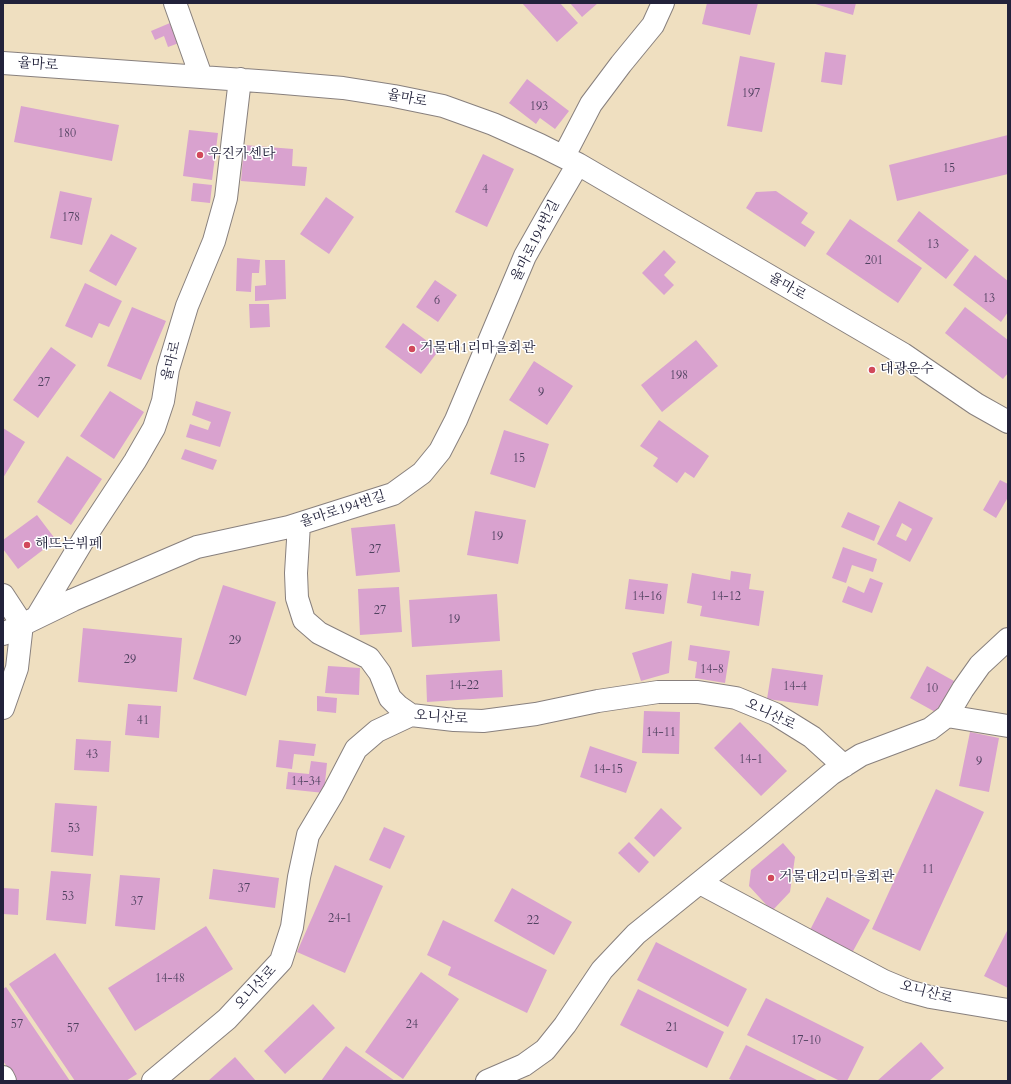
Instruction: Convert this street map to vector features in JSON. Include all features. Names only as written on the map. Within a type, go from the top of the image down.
[{"type":"street","points":[[175,3],[201,76]]},
{"type":"street","points":[[571,160],[591,104],[653,25],[663,3]]},
{"type":"street","name":"율마로","points":[[3,63],[201,76],[343,88],[443,106],[493,124],[571,160],[903,354],[976,404],[1008,422]]},
{"type":"street","name":"율마로","points":[[21,625],[85,537],[135,461],[154,428],[163,401],[168,369],[187,306],[214,241],[226,198],[240,79]]},
{"type":"street","name":"율마로194번길","points":[[21,625],[73,600],[196,547],[289,527],[393,494],[422,473],[440,451],[456,420],[525,256],[551,210],[571,160]]},
{"type":"street","points":[[299,524],[296,573],[297,598],[304,620],[319,633],[368,658],[380,673],[390,698],[411,715]]},
{"type":"street","points":[[3,595],[21,625],[17,668],[3,708]]},
{"type":"street","points":[[487,1081],[524,1065],[545,1050],[565,1025],[602,970],[636,934],[831,774],[861,755],[930,729],[947,716],[963,689],[980,665],[1008,639]]},
{"type":"street","name":"오니산로","points":[[154,1081],[227,1019],[281,961],[292,927],[299,877],[308,835],[356,750],[377,731],[411,715],[454,720],[483,720],[536,714],[598,701],[658,692],[698,692],[736,698],[775,714],[812,737],[844,766]]},
{"type":"street","points":[[947,716],[1008,726]]},
{"type":"street","name":"오니산로","points":[[700,883],[884,981],[908,991],[930,997],[1008,1010]]},
{"type":"street","points":[[3,1077],[6,1081]]},
{"type":"building","points":[[522,3],[560,3],[578,23],[557,42]]},
{"type":"building","points":[[570,3],[598,3],[582,17]]},
{"type":"building","points":[[707,3],[758,3],[750,35],[702,24]]},
{"type":"building","points":[[812,3],[856,3],[853,15]]},
{"type":"building","points":[[170,23],[179,43],[168,47],[164,36],[155,40],[151,31]]},
{"type":"building","points":[[825,52],[846,55],[842,85],[821,82]]},
{"type":"building","points":[[740,56],[775,63],[762,132],[727,126]]},
{"type":"building","points":[[527,79],[569,111],[555,129],[540,118],[536,124],[509,103]]},
{"type":"building","points":[[21,106],[119,125],[112,161],[14,142]]},
{"type":"building","name":"우진카센타","points":[[189,130],[218,133],[212,180],[183,176]]},
{"type":"building","points":[[1008,135],[1008,174],[897,201],[889,165]]},
{"type":"building","points":[[244,145],[293,149],[292,166],[307,167],[305,186],[241,181]]},
{"type":"building","points":[[483,154],[514,169],[487,227],[455,212]]},
{"type":"building","points":[[193,183],[212,185],[210,203],[191,201]]},
{"type":"building","points":[[60,191],[92,198],[82,245],[50,238]]},
{"type":"building","points":[[776,191],[808,213],[801,223],[815,232],[805,247],[746,208],[756,192]]},
{"type":"building","points":[[326,197],[354,217],[329,254],[300,234]]},
{"type":"building","points":[[919,211],[969,250],[946,279],[897,241]]},
{"type":"building","points":[[850,219],[922,268],[898,303],[826,254]]},
{"type":"building","points":[[111,234],[137,248],[116,286],[89,271]]},
{"type":"building","points":[[664,250],[676,262],[664,275],[674,285],[664,295],[642,273]]},
{"type":"building","points":[[975,255],[1008,281],[1008,312],[1001,322],[953,285]]},
{"type":"building","points":[[237,258],[260,260],[259,273],[252,273],[251,292],[236,291]]},
{"type":"building","points":[[265,260],[285,260],[286,299],[255,301],[255,286],[266,285]]},
{"type":"building","points":[[435,280],[457,295],[438,322],[416,307]]},
{"type":"building","points":[[85,283],[122,301],[109,327],[99,323],[92,338],[65,326]]},
{"type":"building","points":[[249,304],[269,304],[270,327],[250,328]]},
{"type":"building","points":[[132,307],[166,321],[141,380],[107,366]]},
{"type":"building","points":[[965,307],[1008,340],[1008,373],[1003,379],[945,333]]},
{"type":"building","name":"거물대1리마을회관","points":[[403,323],[439,350],[421,374],[385,347]]},
{"type":"building","points":[[696,340],[718,366],[662,412],[641,385]]},
{"type":"building","points":[[51,347],[76,365],[38,418],[13,400]]},
{"type":"building","points":[[534,361],[573,386],[547,425],[509,400]]},
{"type":"building","points":[[110,391],[144,412],[114,459],[80,436]]},
{"type":"building","points":[[196,401],[231,412],[220,447],[186,437],[190,424],[208,430],[211,422],[192,415]]},
{"type":"building","points":[[659,420],[709,456],[694,478],[685,472],[677,483],[653,466],[658,458],[640,446]]},
{"type":"building","points":[[3,428],[25,442],[3,478]]},
{"type":"building","points":[[504,430],[549,444],[535,488],[490,474]]},
{"type":"building","points":[[185,449],[217,460],[213,470],[181,459]]},
{"type":"building","points":[[67,456],[102,479],[71,525],[37,502]]},
{"type":"building","points":[[1000,480],[1008,484],[1008,500],[1007,499],[996,518],[983,510]]},
{"type":"building","points":[[899,501],[933,518],[910,562],[877,544]],"holes":[[[902,523],[912,529],[906,541],[896,536]]]},
{"type":"building","points":[[475,511],[526,520],[518,564],[467,555]]},
{"type":"building","points":[[848,512],[880,526],[874,541],[841,527]]},
{"type":"building","name":"해뜨는뷔페","points":[[37,515],[56,540],[18,569],[3,549],[3,540]]},
{"type":"building","points":[[395,524],[400,572],[356,576],[351,528]]},
{"type":"building","points":[[843,547],[877,559],[873,572],[852,565],[846,583],[832,578]]},
{"type":"building","points":[[731,571],[751,574],[749,589],[764,591],[759,626],[700,616],[702,606],[687,603],[692,573],[730,580]]},
{"type":"building","points":[[870,578],[883,583],[872,613],[842,602],[848,586],[864,593]]},
{"type":"building","points":[[629,579],[668,584],[664,614],[625,609]]},
{"type":"building","points":[[223,585],[276,602],[246,696],[193,679]]},
{"type":"building","points":[[399,587],[402,632],[360,635],[358,589]]},
{"type":"building","points":[[497,594],[500,641],[412,647],[409,600]]},
{"type":"building","points":[[83,628],[182,638],[177,692],[78,682]]},
{"type":"building","points":[[672,641],[669,673],[641,681],[632,653]]},
{"type":"building","points":[[690,645],[730,651],[725,683],[695,678],[697,662],[688,660]]},
{"type":"building","points":[[328,666],[360,668],[359,695],[325,693]]},
{"type":"building","points":[[927,666],[954,681],[937,713],[910,698]]},
{"type":"building","points":[[772,668],[823,675],[818,706],[767,699]]},
{"type":"building","points":[[502,670],[503,697],[427,702],[426,675]]},
{"type":"building","points":[[317,696],[337,698],[336,713],[317,711]]},
{"type":"building","points":[[128,704],[161,706],[159,738],[125,735]]},
{"type":"building","points":[[644,711],[680,712],[679,754],[642,753]]},
{"type":"building","points":[[740,722],[787,771],[761,796],[714,748]]},
{"type":"building","points":[[970,732],[999,738],[989,792],[959,786]]},
{"type":"building","points":[[76,739],[111,741],[109,772],[74,770]]},
{"type":"building","points":[[279,740],[316,744],[314,756],[294,754],[292,769],[276,767]]},
{"type":"building","points":[[590,746],[637,762],[626,793],[580,777]]},
{"type":"building","points":[[311,761],[327,763],[324,793],[286,789],[288,772],[309,774]]},
{"type":"building","points":[[936,789],[984,812],[920,951],[872,929]]},
{"type":"building","points":[[55,803],[97,806],[93,856],[51,852]]},
{"type":"building","points":[[661,808],[682,828],[654,857],[634,838]]},
{"type":"building","points":[[384,827],[405,836],[390,869],[369,860]]},
{"type":"building","points":[[629,842],[649,862],[639,873],[618,853]]},
{"type":"building","name":"거물대2리마을회관","points":[[783,843],[795,857],[790,892],[772,911],[749,886],[751,870]]},
{"type":"building","points":[[335,865],[383,886],[345,973],[297,952]]},
{"type":"building","points":[[213,869],[279,878],[275,908],[209,899]]},
{"type":"building","points":[[51,871],[91,874],[86,924],[46,920]]},
{"type":"building","points":[[120,875],[160,878],[155,930],[115,926]]},
{"type":"building","points":[[3,888],[19,889],[18,915],[3,914]]},
{"type":"building","points":[[512,888],[572,922],[554,955],[494,921]]},
{"type":"building","points":[[827,897],[870,920],[852,953],[810,930]]},
{"type":"building","points":[[443,920],[547,970],[527,1013],[448,975],[451,967],[427,955]]},
{"type":"building","points":[[206,926],[233,969],[135,1031],[108,988]]},
{"type":"building","points":[[1008,929],[1008,988],[984,976]]},
{"type":"building","points":[[656,942],[747,989],[728,1027],[637,980]]},
{"type":"building","points":[[55,953],[137,1074],[126,1081],[75,1081],[9,984]]},
{"type":"building","points":[[421,972],[459,999],[403,1079],[365,1052]]},
{"type":"building","points":[[6,987],[70,1081],[17,1081],[3,1061],[3,989]]},
{"type":"building","points":[[638,989],[724,1032],[707,1068],[620,1025]]},
{"type":"building","points":[[766,998],[864,1047],[847,1081],[840,1081],[747,1035]]},
{"type":"building","points":[[313,1004],[335,1028],[285,1074],[264,1051]]},
{"type":"building","points":[[921,1042],[944,1068],[929,1081],[877,1081]]},
{"type":"building","points":[[746,1045],[819,1081],[734,1081],[729,1079]]},
{"type":"building","points":[[346,1046],[395,1081],[321,1081]]},
{"type":"building","points":[[235,1057],[256,1081],[208,1081]]},
{"type":"place","name":"우진카센타","points":[[200,155]]},
{"type":"place","name":"거물대1리마을회관","points":[[412,349]]},
{"type":"place","name":"대광운수","points":[[872,370]]},
{"type":"place","name":"해뜨는뷔페","points":[[27,545]]},
{"type":"place","name":"거물대2리마을회관","points":[[771,878]]}]
